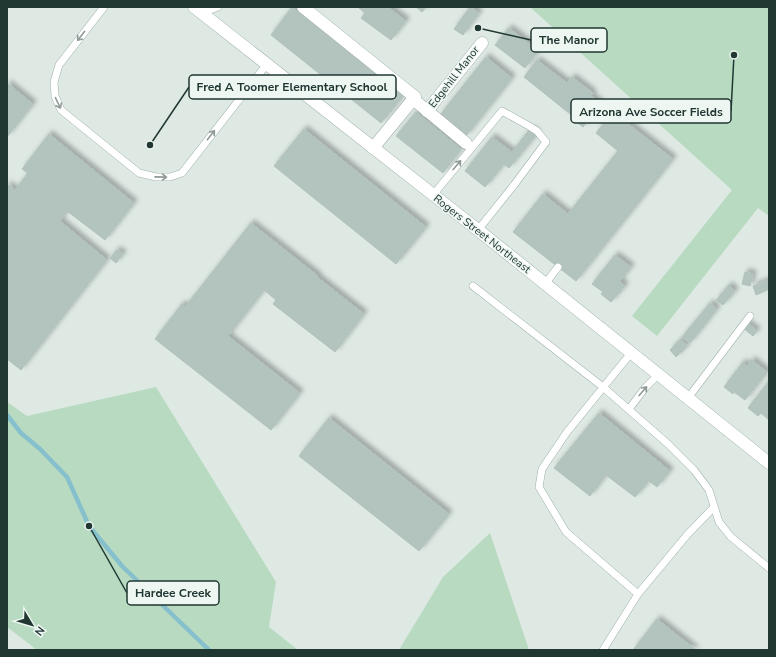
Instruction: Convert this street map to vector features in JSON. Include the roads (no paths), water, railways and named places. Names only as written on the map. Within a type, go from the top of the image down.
[{"type":"street","name":"Edgehill Manor","points":[[303,7],[415,97],[413,99],[427,112],[466,143]]},
{"type":"street","name":"Rogers Street Northeast","points":[[198,10],[478,230],[769,462]]},
{"type":"street","name":"Edgehill Manor","points":[[427,112],[482,43]]},
{"type":"street","name":"Edgehill Manor","points":[[373,148],[413,99]]},
{"type":"lane","points":[[104,7],[58,65],[54,82],[55,96],[61,110],[139,173],[156,177],[170,177],[182,173],[267,64]]},
{"type":"lane","points":[[198,10],[218,7]]},
{"type":"lane","points":[[433,195],[502,111],[537,131],[546,142],[478,230]]},
{"type":"lane","points":[[545,284],[558,267]]},
{"type":"lane","points":[[473,286],[603,387],[668,444],[694,470],[709,490],[719,522],[730,537],[769,568]]},
{"type":"lane","points":[[688,398],[750,316]]},
{"type":"lane","points":[[631,353],[567,432],[542,469],[539,487],[566,532],[638,594]]},
{"type":"lane","points":[[628,409],[658,375]]},
{"type":"lane","points":[[603,650],[638,594],[714,507]]},
{"type":"waterway","points":[[7,415],[21,433],[40,449],[67,477],[89,526],[122,566],[209,650]]},
{"type":"place","name":"The Manor","points":[[478,28]]},
{"type":"place","name":"Arizona Ave Soccer Fields","points":[[734,55]]},
{"type":"place","name":"Fred A Toomer Elementary School","points":[[150,145]]},
{"type":"place","name":"Hardee Creek","points":[[89,526]]}]
